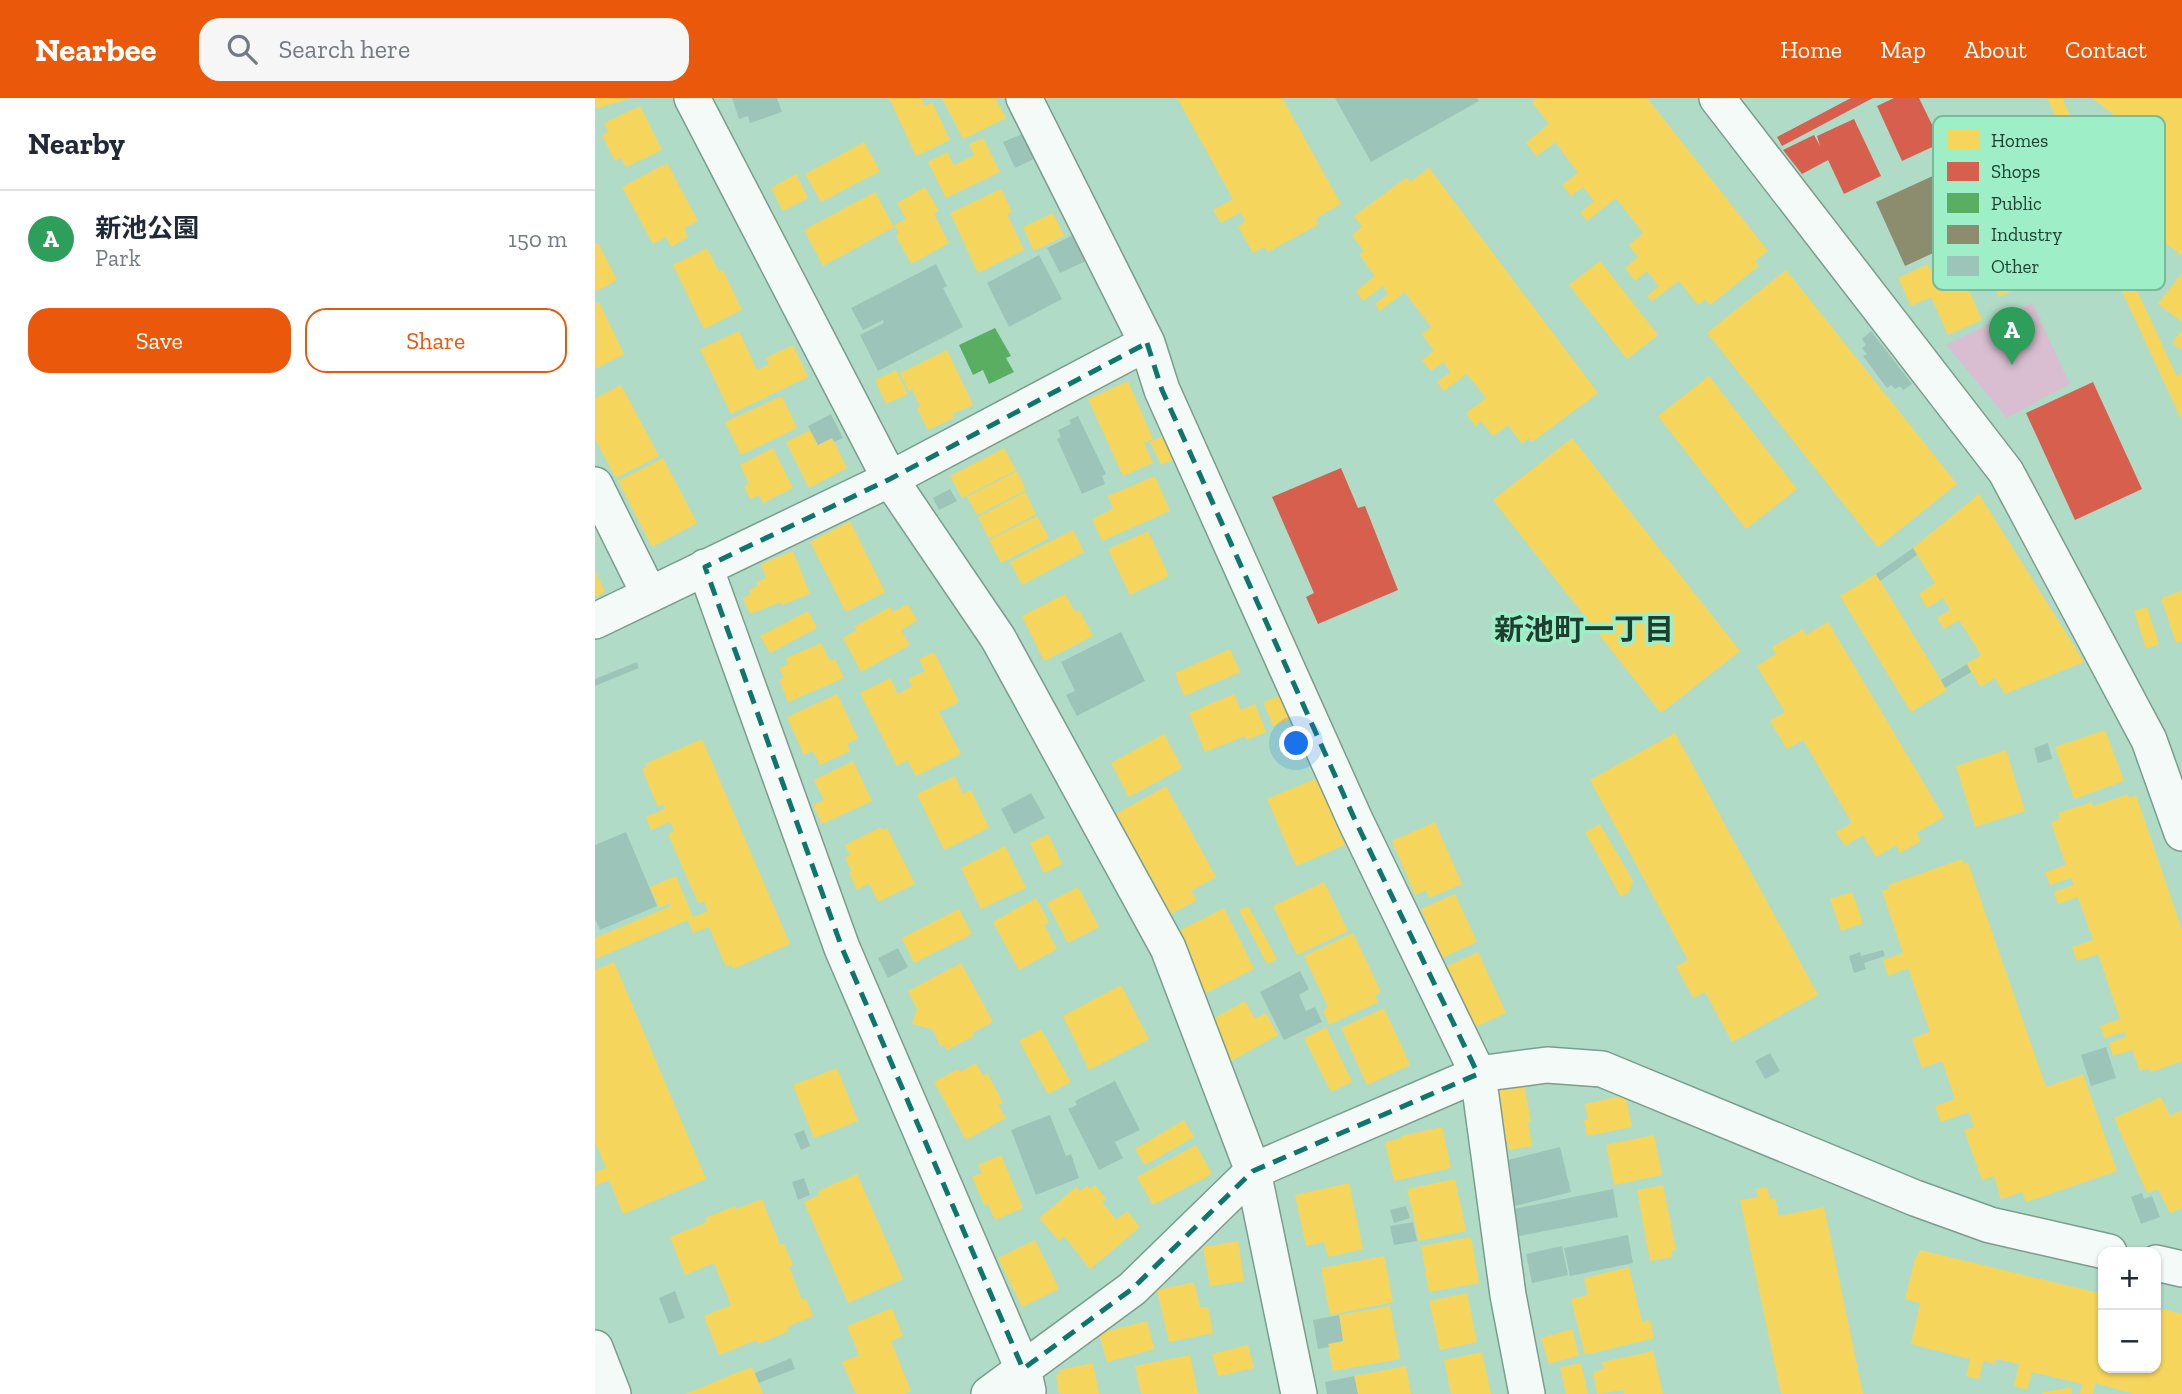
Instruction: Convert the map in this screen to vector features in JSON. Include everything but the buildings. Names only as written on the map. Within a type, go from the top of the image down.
[{"type":"street","points":[[692,98],[890,479],[998,638],[1168,948],[1253,1171],[1299,1394]]},
{"type":"street","points":[[1024,98],[1147,343],[1162,390],[1355,820],[1478,1074],[1508,1295],[1527,1394]]},
{"type":"street","points":[[1717,98],[2006,472],[2149,740],[2182,833]]},
{"type":"street","points":[[595,621],[890,479],[1147,343]]},
{"type":"street","points":[[595,485],[649,594]]},
{"type":"street","points":[[705,567],[842,948],[1026,1381]]},
{"type":"street","points":[[989,1394],[1026,1381],[1132,1289],[1253,1171],[1478,1074],[1547,1065],[1602,1069],[1915,1198],[1990,1225],[2098,1250]]},
{"type":"street","points":[[2161,1264],[2182,1269]]},
{"type":"street","points":[[595,1348],[613,1394]]},
{"type":"highlighted area","points":[[1147,343],[1162,390],[1355,820],[1478,1074],[1253,1171],[1132,1289],[1023,1369],[842,948],[705,567],[890,479]]},
{"type":"shaded area","points":[[2032,303],[2070,384],[2007,418],[1946,345]]},
{"type":"place","name":"新池公園","points":[[2012,365]]},
{"type":"district","name":"新池町一丁目","points":[[1584,630]]}]
